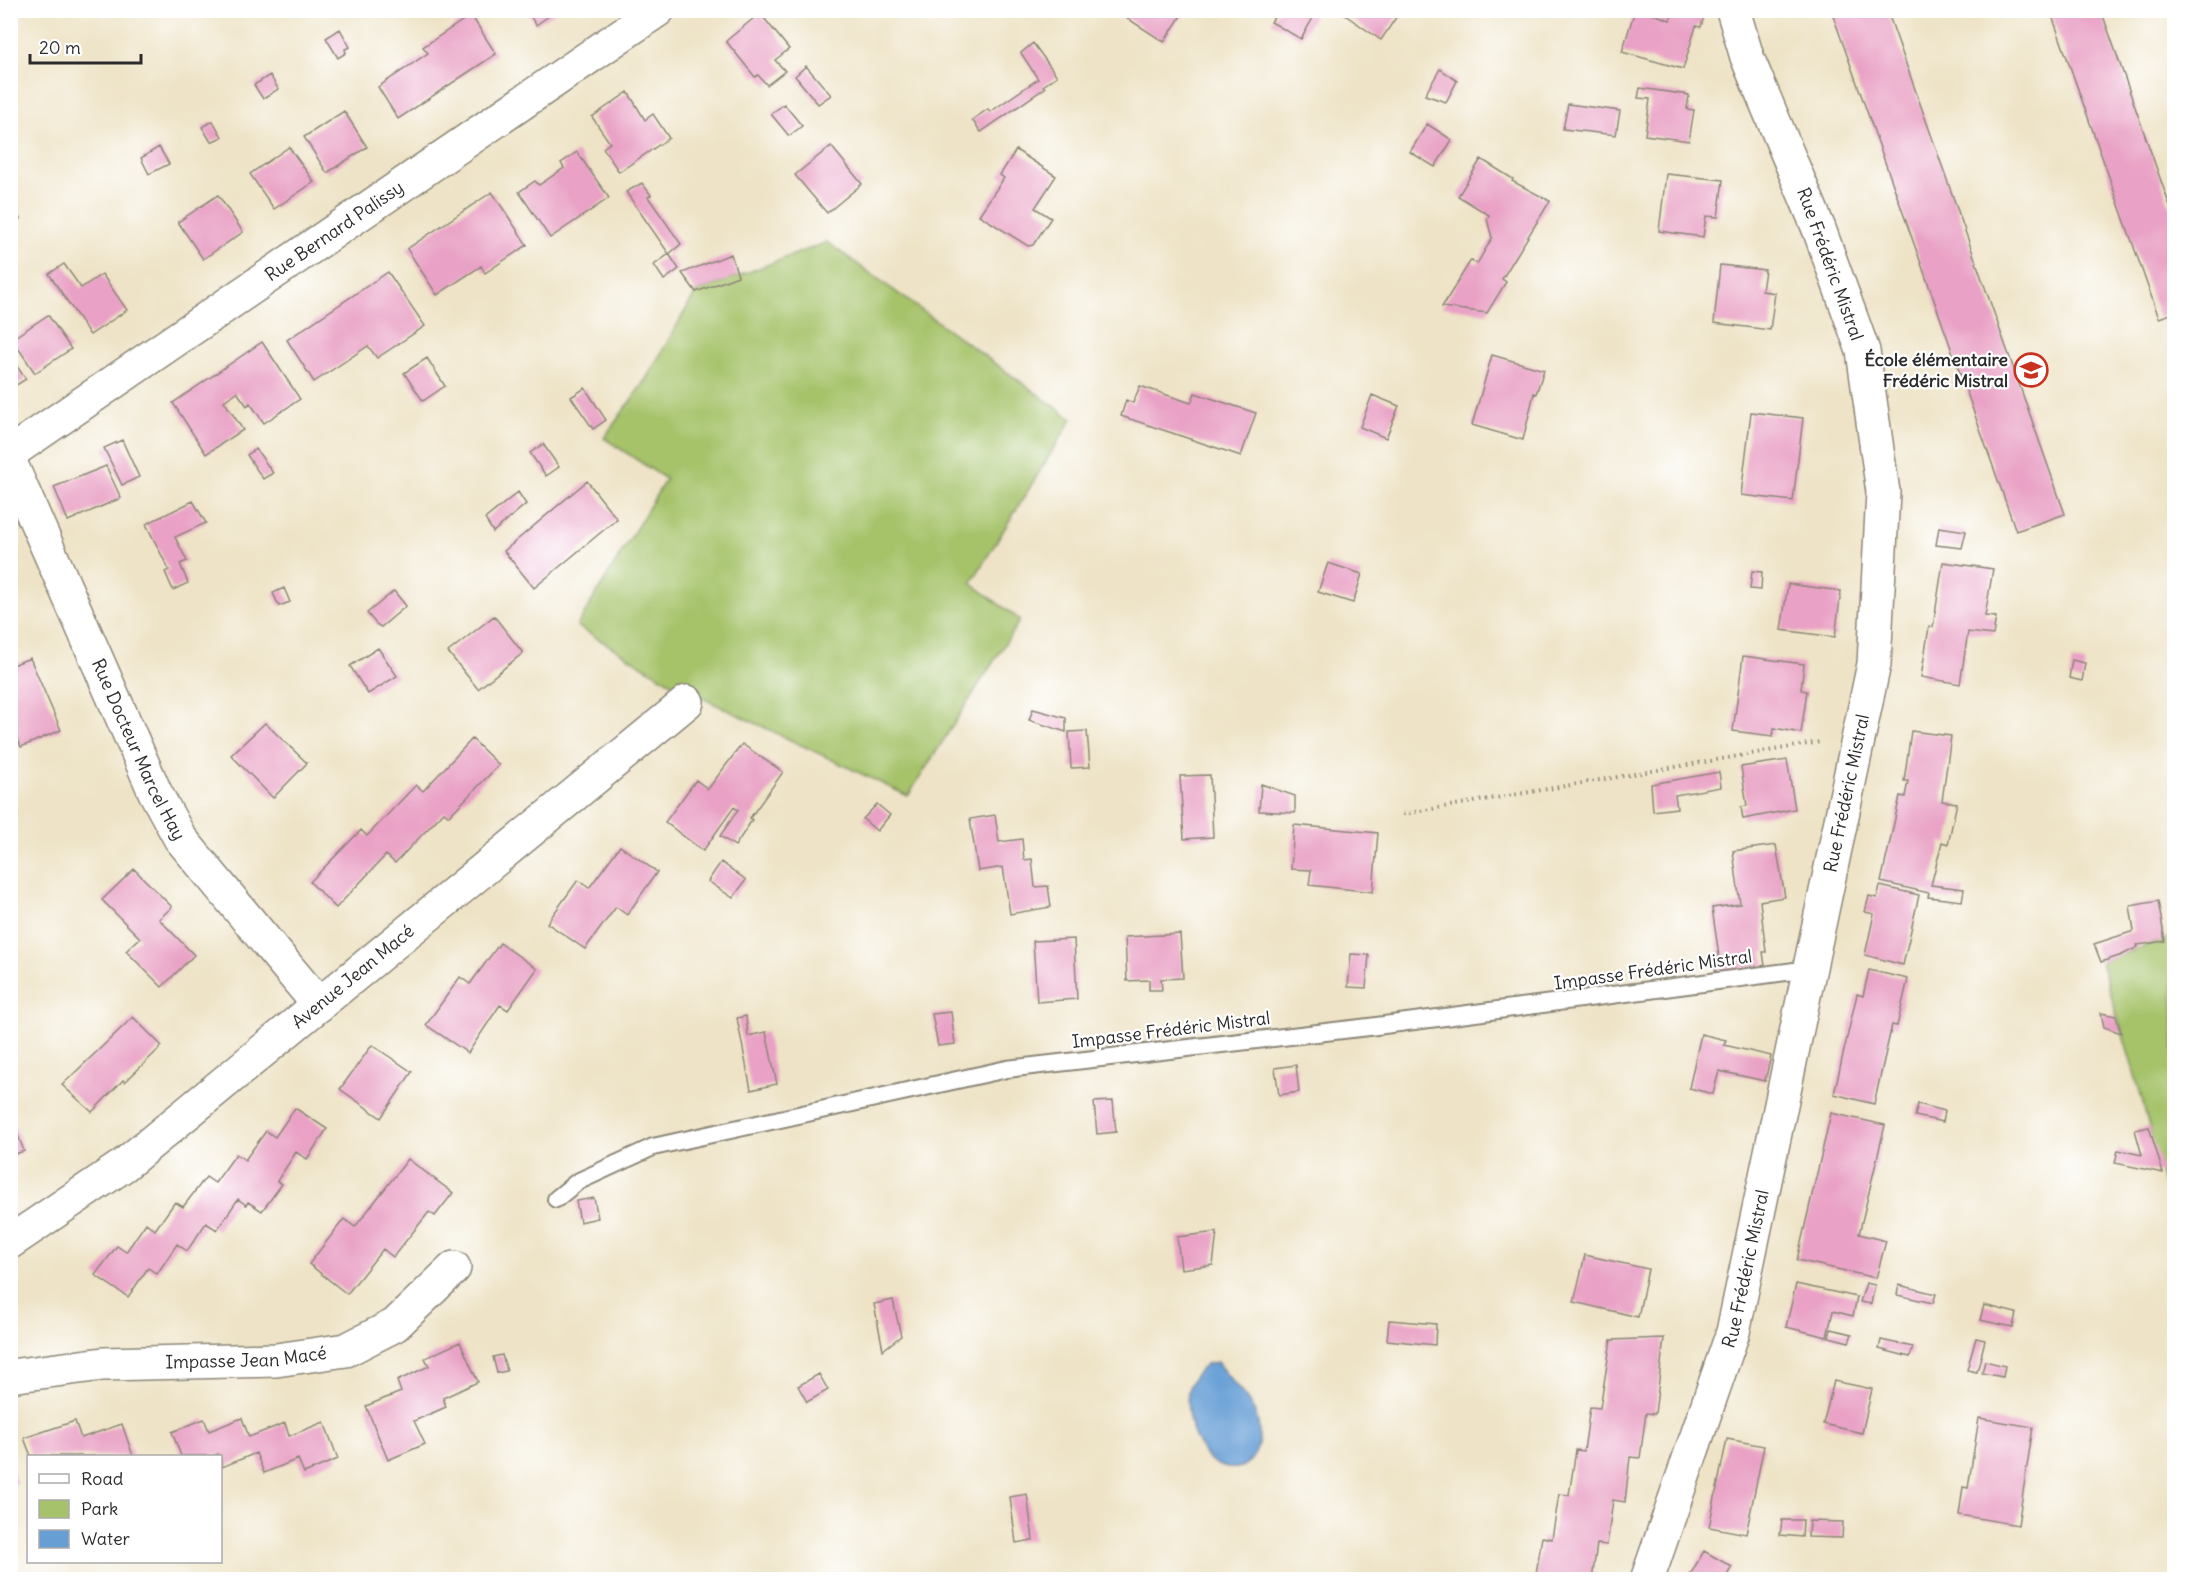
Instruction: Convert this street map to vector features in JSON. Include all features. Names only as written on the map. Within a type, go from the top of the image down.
[{"type":"street","name":"Rue Bernard Palissy","points":[[10,453],[658,10]]},
{"type":"street","name":"Rue Frédéric Mistral","points":[[1647,1580],[1734,1332],[1874,664],[1883,492],[1863,351],[1819,230],[1747,57],[1733,10]]},
{"type":"street","name":"Rue Docteur Marcel Hay","points":[[10,462],[155,792],[180,838],[319,1005]]},
{"type":"street","name":"Avenue Jean Macé","points":[[10,1242],[124,1165],[687,702]]},
{"type":"street","name":"Impasse Jean Macé","points":[[10,1376],[104,1364],[276,1360],[346,1350],[394,1325],[454,1268]]},
{"type":"lane","name":"Impasse Frédéric Mistral","points":[[556,1199],[577,1182],[653,1147],[1007,1069],[1369,1027],[1809,969]]},
{"type":"path","points":[[1403,814],[1860,735]]},
{"type":"green space","points":[[827,242],[1072,419],[971,583],[1020,620],[908,796],[673,684],[577,626],[666,479],[604,438],[646,379],[696,292]]},
{"type":"green space","points":[[2174,936],[2174,1224],[2141,1095],[2101,962]]},
{"type":"water","points":[[1217,1362],[1247,1399],[1258,1423],[1259,1434],[1255,1454],[1242,1466],[1232,1468],[1220,1466],[1211,1461],[1203,1452],[1192,1429],[1187,1403],[1191,1382],[1196,1375],[1206,1364]]},
{"type":"building","points":[[526,10],[557,10],[536,25]]},
{"type":"building","points":[[1121,10],[1185,10],[1164,42],[1119,13]]},
{"type":"building","points":[[1279,10],[1305,10],[1314,16],[1301,39],[1271,22]]},
{"type":"building","points":[[1338,10],[1401,10],[1381,40]]},
{"type":"building","points":[[1635,10],[1654,10],[1653,14],[1670,20],[1674,10],[1705,12],[1701,27],[1696,26],[1683,69],[1622,52]]},
{"type":"building","points":[[1831,10],[1887,10],[2065,514],[2016,531]]},
{"type":"building","points":[[2050,10],[2101,10],[2174,218],[2174,313],[2159,318]]},
{"type":"building","points":[[760,13],[789,49],[775,60],[785,71],[767,85],[758,75],[755,77],[726,41]]},
{"type":"building","points":[[471,15],[496,54],[398,119],[378,87],[428,53],[423,47]]},
{"type":"building","points":[[340,29],[350,47],[345,49],[346,53],[338,58],[326,38]]},
{"type":"building","points":[[1033,43],[1057,76],[1043,86],[1045,88],[981,132],[972,120],[988,109],[990,112],[1038,79],[1021,53]]},
{"type":"building","points":[[806,66],[831,95],[818,104],[795,76]]},
{"type":"building","points":[[1440,69],[1457,81],[1446,102],[1425,95]]},
{"type":"building","points":[[270,75],[278,89],[263,99],[254,85]]},
{"type":"building","points":[[1640,88],[1689,95],[1687,109],[1694,110],[1689,141],[1645,135],[1650,99],[1638,98]]},
{"type":"building","points":[[628,92],[645,120],[653,114],[669,138],[619,172],[603,148],[610,143],[592,117]]},
{"type":"building","points":[[784,104],[802,126],[789,136],[771,114]]},
{"type":"building","points":[[1568,104],[1620,111],[1616,135],[1563,129]]},
{"type":"building","points":[[344,111],[367,147],[327,173],[304,137]]},
{"type":"building","points":[[213,121],[222,137],[211,142],[202,127]]},
{"type":"building","points":[[1427,124],[1452,140],[1435,167],[1410,152]]},
{"type":"building","points":[[831,146],[862,184],[827,213],[795,175]]},
{"type":"building","points":[[159,147],[169,164],[149,174],[141,158]]},
{"type":"building","points":[[289,147],[314,182],[274,209],[250,174]]},
{"type":"building","points":[[1016,150],[1056,176],[1035,208],[1051,218],[1033,245],[1028,246],[979,215],[1004,178],[1000,175]]},
{"type":"building","points":[[577,152],[609,198],[550,238],[519,192],[535,181],[539,185],[564,168],[561,163]]},
{"type":"building","points":[[1481,159],[1513,179],[1512,181],[1550,201],[1502,279],[1506,282],[1487,313],[1442,307],[1471,260],[1477,264],[1492,238],[1487,219],[1489,215],[1458,196]]},
{"type":"building","points":[[1666,174],[1723,180],[1718,217],[1706,216],[1703,237],[1659,231]]},
{"type":"building","points":[[642,183],[651,195],[648,197],[681,244],[669,254],[626,192]]},
{"type":"building","points":[[492,192],[527,245],[485,273],[481,266],[437,295],[407,249]]},
{"type":"building","points":[[218,195],[243,232],[203,259],[178,222]]},
{"type":"building","points":[[10,201],[20,219],[10,224]]},
{"type":"building","points":[[669,254],[679,269],[664,280],[654,265]]},
{"type":"building","points":[[731,254],[738,276],[696,292],[682,273]]},
{"type":"building","points":[[64,264],[81,288],[102,274],[127,310],[90,335],[49,274]]},
{"type":"building","points":[[1720,265],[1765,270],[1762,291],[1775,293],[1770,330],[1714,323]]},
{"type":"building","points":[[388,272],[425,326],[377,358],[368,346],[314,382],[287,340]]},
{"type":"building","points":[[48,315],[71,349],[35,373],[12,339]]},
{"type":"building","points":[[262,342],[300,399],[264,423],[250,403],[247,406],[237,392],[224,401],[243,430],[206,454],[173,403]]},
{"type":"building","points":[[1492,355],[1544,370],[1536,394],[1534,393],[1523,440],[1472,425]]},
{"type":"building","points":[[10,357],[26,379],[10,389]]},
{"type":"building","points":[[427,358],[445,386],[423,401],[404,373]]},
{"type":"building","points":[[1140,386],[1191,403],[1195,393],[1256,413],[1241,456],[1121,416],[1126,400],[1133,403]]},
{"type":"building","points":[[585,388],[606,420],[593,429],[571,397]]},
{"type":"building","points":[[1372,395],[1399,406],[1386,438],[1360,427]]},
{"type":"building","points":[[1751,412],[1803,418],[1793,501],[1741,495]]},
{"type":"building","points":[[122,440],[139,477],[122,485],[104,448]]},
{"type":"building","points":[[543,444],[559,467],[546,476],[530,453]]},
{"type":"building","points":[[256,449],[273,473],[263,479],[247,455]]},
{"type":"building","points":[[106,466],[121,498],[68,521],[54,487]]},
{"type":"building","points":[[587,481],[617,519],[534,588],[504,551]]},
{"type":"building","points":[[518,492],[526,504],[493,532],[485,519]]},
{"type":"building","points":[[193,501],[206,523],[175,537],[187,561],[180,564],[188,583],[173,590],[165,572],[169,570],[146,524]]},
{"type":"building","points":[[1939,527],[1966,531],[1962,548],[1936,545]]},
{"type":"building","points":[[1943,562],[1993,569],[1985,616],[1996,617],[1993,635],[1968,632],[1960,684],[1921,677],[1929,627],[1933,627]]},
{"type":"building","points":[[1328,563],[1362,574],[1353,603],[1318,592]]},
{"type":"building","points":[[1752,571],[1762,572],[1761,590],[1750,589]]},
{"type":"building","points":[[1788,584],[1841,591],[1835,637],[1781,630]]},
{"type":"building","points":[[284,588],[290,602],[279,606],[273,593]]},
{"type":"building","points":[[394,591],[406,606],[381,627],[367,613]]},
{"type":"building","points":[[494,616],[523,653],[478,689],[448,652]]},
{"type":"building","points":[[378,648],[397,676],[368,694],[350,666]]},
{"type":"building","points":[[1743,656],[1804,664],[1801,690],[1807,691],[1801,733],[1774,728],[1773,736],[1733,731]]},
{"type":"building","points":[[30,658],[61,730],[21,747],[10,724],[10,666]]},
{"type":"building","points":[[2072,660],[2085,663],[2082,681],[2069,678]]},
{"type":"building","points":[[1033,709],[1066,718],[1066,732],[1029,720]]},
{"type":"building","points":[[265,723],[307,763],[273,798],[231,755]]},
{"type":"building","points":[[1087,731],[1090,767],[1071,768],[1069,732]]},
{"type":"building","points":[[1911,731],[1951,736],[1942,801],[1957,803],[1948,844],[1942,842],[1931,885],[1964,889],[1962,901],[1928,897],[1929,893],[1881,882],[1900,796],[1905,797],[1908,781],[1904,781]]},
{"type":"building","points":[[472,739],[499,765],[449,816],[444,812],[395,863],[386,855],[336,908],[310,882],[361,830],[367,836],[416,785],[423,791]]},
{"type":"building","points":[[742,744],[783,772],[750,818],[752,820],[735,846],[720,836],[738,810],[734,807],[703,851],[665,822],[696,780],[708,789]]},
{"type":"building","points":[[1787,760],[1795,809],[1743,819],[1741,807],[1747,806],[1741,767]]},
{"type":"building","points":[[1719,772],[1721,787],[1675,795],[1677,808],[1653,811],[1651,784]]},
{"type":"building","points":[[1210,775],[1213,837],[1184,839],[1180,776]]},
{"type":"building","points":[[1261,784],[1295,796],[1295,813],[1259,811]]},
{"type":"building","points":[[877,804],[890,815],[877,831],[863,819]]},
{"type":"building","points":[[995,815],[999,842],[1022,839],[1024,860],[1032,859],[1035,887],[1048,886],[1051,907],[1010,914],[1003,867],[978,871],[970,819]]},
{"type":"building","points":[[1294,825],[1378,833],[1373,892],[1309,885],[1311,870],[1291,869]]},
{"type":"building","points":[[1776,845],[1785,897],[1760,901],[1766,952],[1763,952],[1765,966],[1716,972],[1714,957],[1719,956],[1712,908],[1740,904],[1733,851]]},
{"type":"building","points":[[620,846],[657,872],[627,915],[616,907],[585,949],[547,923],[578,880],[589,888]]},
{"type":"building","points":[[721,862],[746,880],[733,898],[708,881]]},
{"type":"building","points":[[134,869],[172,907],[159,919],[194,955],[162,987],[126,951],[140,938],[102,900]]},
{"type":"building","points":[[1880,886],[1919,895],[1903,965],[1865,955],[1874,914],[1865,912],[1869,896],[1877,898]]},
{"type":"building","points":[[2158,901],[2165,941],[2137,945],[2138,947],[2122,955],[2101,962],[2094,944],[2134,931],[2130,906]]},
{"type":"building","points":[[1180,934],[1183,978],[1161,979],[1162,990],[1149,990],[1149,980],[1127,981],[1125,937]]},
{"type":"building","points":[[1074,939],[1077,999],[1037,1002],[1033,941]]},
{"type":"building","points":[[500,943],[537,969],[508,1010],[500,1005],[468,1053],[426,1025],[460,977],[470,984]]},
{"type":"building","points":[[1351,954],[1369,955],[1366,988],[1348,987]]},
{"type":"building","points":[[1869,970],[1908,979],[1897,1026],[1892,1025],[1874,1104],[1834,1094],[1857,994],[1863,996]]},
{"type":"building","points":[[951,1012],[955,1044],[938,1046],[932,1014]]},
{"type":"building","points":[[2101,1013],[2116,1016],[2121,1033],[2104,1027]]},
{"type":"building","points":[[746,1016],[748,1036],[766,1032],[777,1084],[751,1090],[737,1018]]},
{"type":"building","points":[[133,1017],[162,1046],[125,1082],[123,1080],[92,1112],[62,1085]]},
{"type":"building","points":[[1701,1034],[1726,1040],[1724,1045],[1771,1056],[1765,1081],[1719,1071],[1713,1094],[1689,1088]]},
{"type":"building","points":[[372,1045],[412,1072],[381,1118],[340,1089]]},
{"type":"building","points":[[1296,1065],[1299,1092],[1279,1095],[1275,1068]]},
{"type":"building","points":[[1113,1101],[1116,1132],[1097,1134],[1094,1102]]},
{"type":"building","points":[[1918,1104],[1945,1111],[1943,1122],[1915,1116]]},
{"type":"building","points":[[295,1108],[327,1129],[307,1159],[296,1152],[277,1181],[282,1184],[262,1211],[238,1199],[217,1230],[206,1223],[187,1251],[177,1244],[157,1274],[148,1268],[128,1297],[95,1275],[117,1246],[126,1252],[146,1223],[155,1230],[175,1202],[183,1207],[206,1177],[215,1183],[236,1154],[245,1160],[266,1131],[275,1137]]},
{"type":"building","points":[[1831,1113],[1885,1125],[1859,1234],[1886,1241],[1876,1278],[1797,1260]]},
{"type":"building","points":[[10,1114],[24,1151],[10,1156]]},
{"type":"building","points":[[2149,1127],[2163,1173],[2115,1163],[2118,1150],[2142,1155],[2135,1130]]},
{"type":"building","points":[[408,1159],[453,1193],[435,1216],[429,1212],[393,1257],[383,1249],[347,1294],[309,1264],[344,1219],[355,1227]]},
{"type":"building","points":[[594,1198],[598,1218],[580,1222],[576,1201]]},
{"type":"building","points":[[1217,1232],[1213,1265],[1181,1269],[1177,1237]]},
{"type":"building","points":[[1585,1255],[1648,1269],[1638,1317],[1574,1302]]},
{"type":"building","points":[[1866,1283],[1875,1285],[1871,1304],[1860,1302]]},
{"type":"building","points":[[1796,1284],[1857,1297],[1853,1316],[1833,1311],[1827,1337],[1786,1327]]},
{"type":"building","points":[[1899,1285],[1936,1294],[1933,1303],[1897,1295]]},
{"type":"building","points":[[893,1300],[901,1336],[883,1350],[874,1304]]},
{"type":"building","points":[[1984,1305],[2016,1313],[2013,1327],[1980,1320]]},
{"type":"building","points":[[1389,1320],[1436,1324],[1435,1345],[1387,1340]]},
{"type":"building","points":[[1831,1329],[1852,1334],[1849,1342],[1829,1337]]},
{"type":"building","points":[[1664,1338],[1655,1414],[1646,1413],[1640,1458],[1630,1457],[1625,1502],[1613,1500],[1607,1545],[1597,1544],[1592,1580],[1535,1580],[1542,1537],[1552,1539],[1559,1494],[1569,1495],[1576,1450],[1584,1451],[1590,1407],[1600,1408],[1611,1340]]},
{"type":"building","points":[[1976,1338],[1985,1340],[1977,1372],[1967,1370]]},
{"type":"building","points":[[1881,1340],[1913,1347],[1910,1357],[1879,1349]]},
{"type":"building","points":[[460,1342],[478,1382],[443,1398],[446,1407],[414,1421],[425,1444],[388,1460],[366,1406],[401,1392],[397,1381],[429,1366],[425,1358]]},
{"type":"building","points":[[502,1355],[507,1371],[497,1373],[493,1357]]},
{"type":"building","points":[[1985,1361],[2005,1366],[2003,1377],[1982,1373]]},
{"type":"building","points":[[819,1374],[828,1390],[807,1402],[798,1386]]},
{"type":"building","points":[[1834,1381],[1872,1389],[1862,1433],[1823,1424]]},
{"type":"building","points":[[242,1418],[249,1437],[285,1423],[289,1436],[324,1422],[338,1459],[304,1473],[298,1459],[264,1473],[256,1453],[222,1467],[222,1455],[181,1455],[172,1432],[204,1419],[209,1431]]},
{"type":"building","points":[[1979,1418],[2033,1427],[2018,1525],[1959,1515],[1963,1487],[1968,1488]]},
{"type":"building","points":[[75,1421],[81,1438],[122,1424],[133,1455],[31,1455],[24,1438]]},
{"type":"building","points":[[1727,1439],[1764,1446],[1746,1534],[1709,1527]]},
{"type":"building","points":[[10,1464],[17,1483],[10,1485]]},
{"type":"building","points":[[1027,1494],[1033,1540],[1016,1543],[1010,1497]]},
{"type":"building","points":[[1782,1520],[1803,1520],[1802,1537],[1780,1535]]},
{"type":"building","points":[[1809,1521],[1843,1522],[1842,1538],[1808,1537]]},
{"type":"building","points":[[1704,1551],[1732,1567],[1724,1580],[1687,1580]]},
{"type":"place","name":"École élémentaire Frédéric Mistral","points":[[2031,370]]}]
